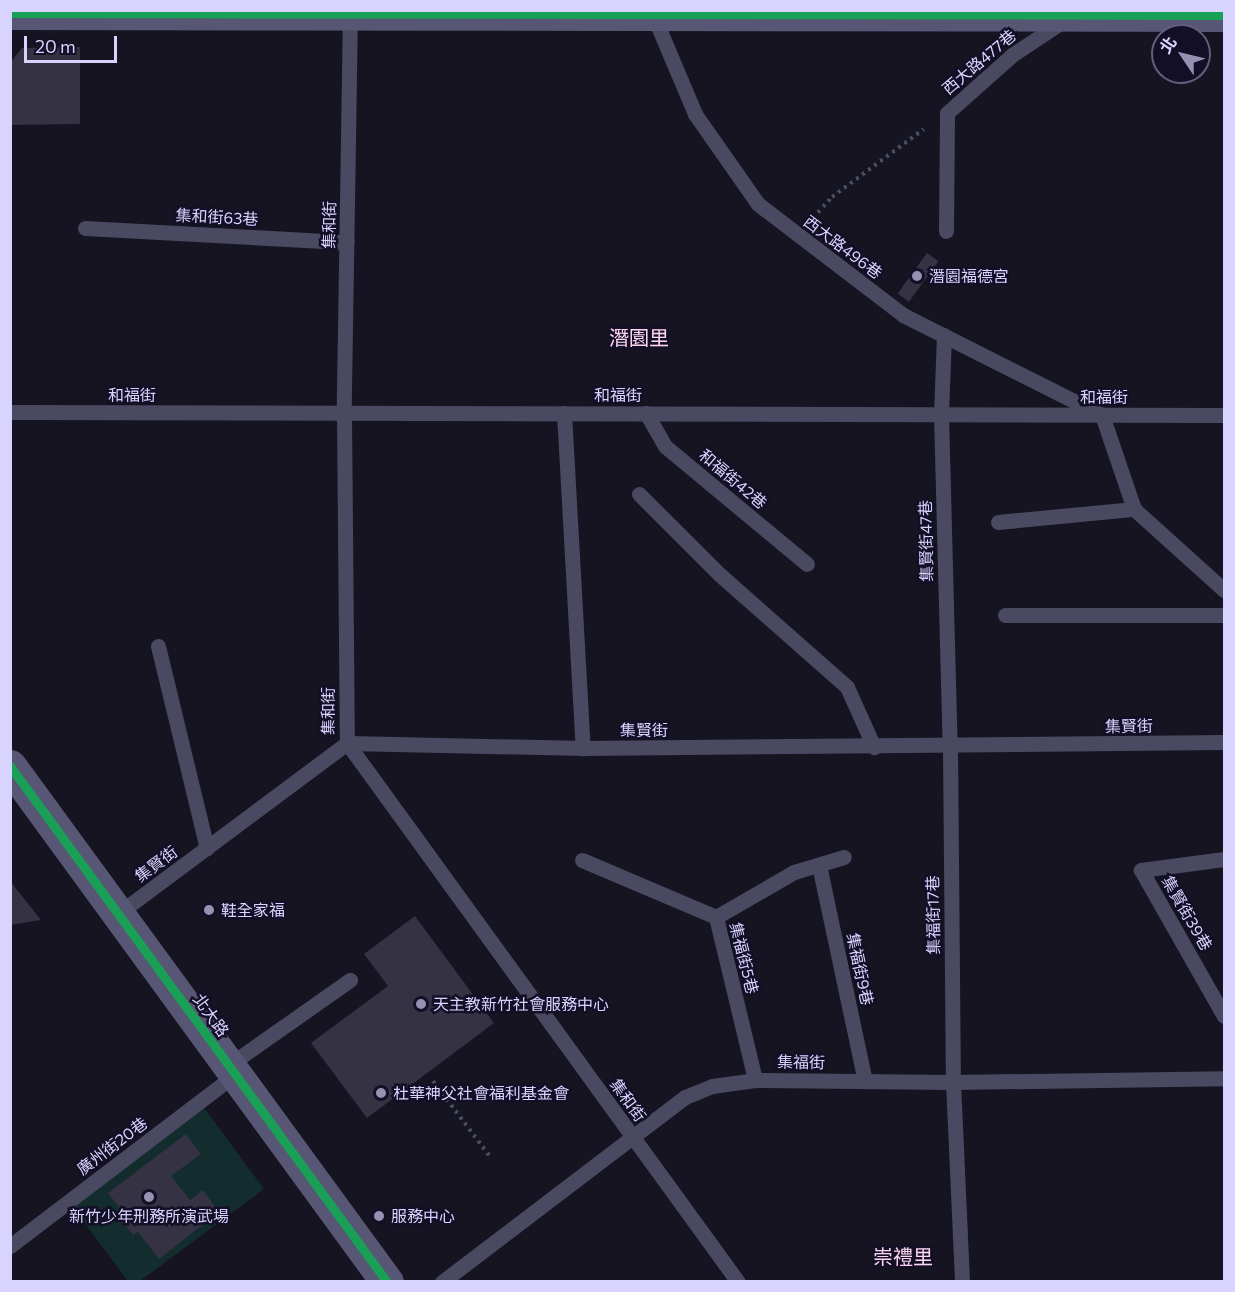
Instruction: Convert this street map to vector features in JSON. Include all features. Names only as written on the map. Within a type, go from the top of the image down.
[{"type":"street","points":[[10,13],[1075,12],[1224,15]]},
{"type":"street","name":"北大路","points":[[10,766],[120,913],[387,1281]]},
{"type":"lane","name":"集和街","points":[[350,12],[344,413],[346,743],[738,1281]]},
{"type":"lane","name":"西大路496巷","points":[[652,12],[695,114],[758,204],[903,315],[1102,415]]},
{"type":"lane","name":"西大路477巷","points":[[946,231],[946,113],[1012,55],[1075,12]]},
{"type":"lane","name":"集和街63巷","points":[[86,228],[347,242]]},
{"type":"lane","name":"集賢街47巷","points":[[944,335],[941,414],[950,747]]},
{"type":"lane","name":"和福街","points":[[10,412],[1224,415]]},
{"type":"lane","points":[[564,413],[583,748]]},
{"type":"lane","name":"和福街42巷","points":[[646,413],[666,447],[807,564]]},
{"type":"lane","points":[[1102,415],[1134,509],[1224,590]]},
{"type":"lane","points":[[639,494],[719,574],[846,687],[874,747]]},
{"type":"lane","points":[[998,522],[1134,509]]},
{"type":"lane","points":[[1005,615],[1224,615]]},
{"type":"lane","points":[[158,646],[207,848]]},
{"type":"lane","name":"集賢街","points":[[120,913],[346,743],[583,748],[950,747],[1224,742]]},
{"type":"lane","name":"集福街17巷","points":[[950,747],[953,1083],[962,1281]]},
{"type":"lane","points":[[716,917],[794,872],[844,858]]},
{"type":"lane","name":"集賢街39巷","points":[[1224,859],[1141,870],[1224,1016]]},
{"type":"lane","name":"集福街5巷","points":[[582,860],[716,917],[756,1080]]},
{"type":"lane","name":"集福街9巷","points":[[819,865],[865,1081]]},
{"type":"lane","name":"廣州街20巷","points":[[10,1246],[350,980]]},
{"type":"lane","name":"集福街","points":[[442,1281],[685,1097],[712,1086],[756,1080],[953,1083],[1224,1078]]},
{"type":"path","points":[[799,235],[832,197],[946,113]]},
{"type":"path","points":[[433,1081],[489,1155]]},
{"type":"green space","points":[[202,1105],[264,1189],[140,1281],[128,1281],[71,1205]]},
{"type":"building","points":[[80,47],[80,124],[10,125],[10,63],[22,48]]},
{"type":"building","name":"潛園福德宮","points":[[927,253],[938,261],[909,302],[898,293]]},
{"type":"building","points":[[10,881],[41,920],[10,925]]},
{"type":"building","name":"天主教新竹社會服務中心","points":[[415,916],[494,1023],[367,1118],[311,1043],[388,986],[364,954]]},
{"type":"building","name":"新竹少年刑務所演武場","points":[[186,1134],[201,1154],[171,1176],[190,1200],[203,1190],[219,1212],[159,1259],[138,1232],[133,1235],[120,1218],[125,1215],[108,1193]]},
{"type":"cycle path","points":[[10,13],[1224,15]]},
{"type":"cycle path","points":[[10,766],[387,1282]]},
{"type":"place","name":"潛園福德宮","points":[[917,276]]},
{"type":"place","name":"鞋全家福","points":[[209,910]]},
{"type":"place","name":"天主教新竹社會服務中心","points":[[421,1004]]},
{"type":"place","name":"杜華神父社會福利基金會","points":[[381,1093]]},
{"type":"place","name":"新竹少年刑務所演武場","points":[[149,1197]]},
{"type":"place","name":"服務中心","points":[[379,1216]]},
{"type":"district","name":"潛園里","points":[[639,337]]},
{"type":"district","name":"崇禮里","points":[[903,1256]]}]
